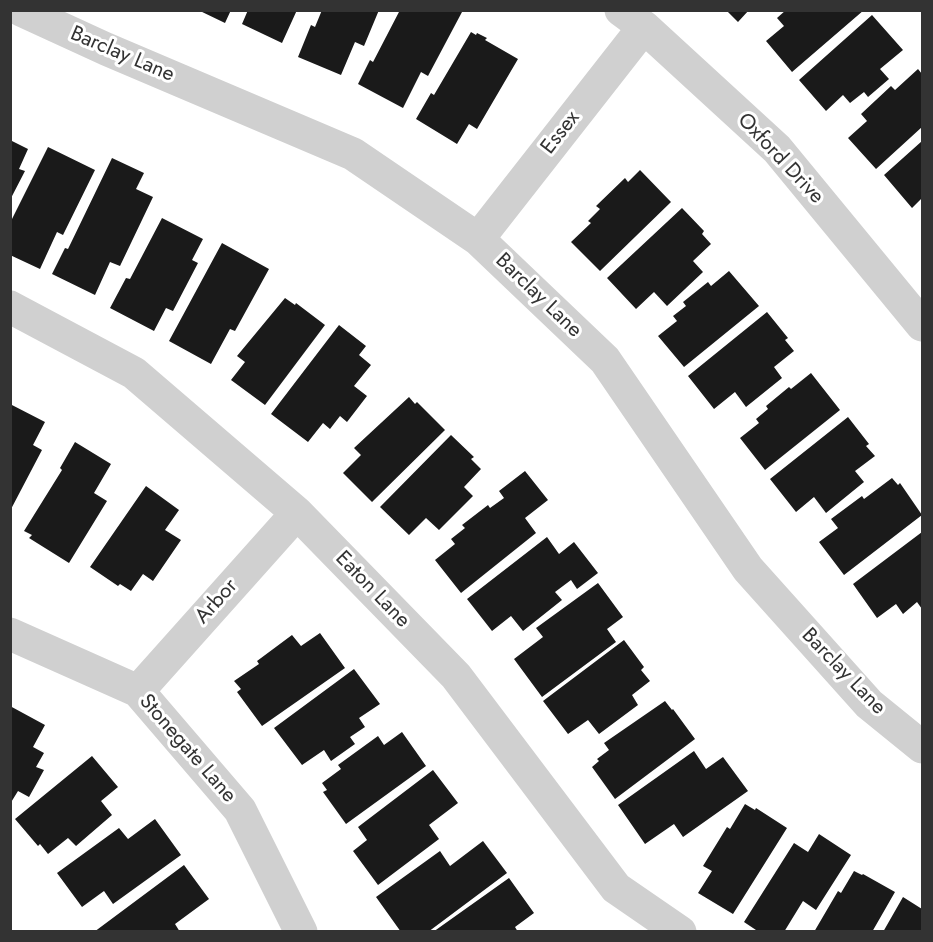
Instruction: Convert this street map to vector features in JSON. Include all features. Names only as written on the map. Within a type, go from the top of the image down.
[{"type":"street","name":"Barclay Lane","points":[[21,10],[106,49],[353,154],[478,239],[605,360],[748,569],[869,704],[922,747]]},
{"type":"street","name":"Essex","points":[[478,239],[632,19]]},
{"type":"street","name":"Oxford Drive","points":[[632,19],[777,149],[922,325]]},
{"type":"street","name":"Eaton Lane","points":[[10,308],[134,373],[297,513],[456,676],[616,888],[680,932]]},
{"type":"street","name":"Arbor","points":[[138,691],[297,513]]},
{"type":"street","name":"Stonegate Lane","points":[[10,634],[138,691],[240,810],[301,932]]},
{"type":"building","points":[[198,10],[231,10],[225,23]]},
{"type":"building","points":[[248,10],[297,10],[282,43],[242,24]]},
{"type":"building","points":[[322,10],[379,10],[364,46],[355,42],[341,75],[298,57],[311,25],[315,27]]},
{"type":"building","points":[[400,10],[462,12],[428,76],[421,72],[403,108],[358,84],[370,60],[373,62]]},
{"type":"building","points":[[726,10],[749,10],[738,22]]},
{"type":"building","points":[[786,10],[864,10],[792,72],[766,41],[784,26],[777,18]]},
{"type":"building","points":[[872,15],[903,50],[880,69],[889,79],[868,97],[864,92],[850,103],[843,95],[826,111],[799,80]]},
{"type":"building","points":[[471,32],[487,38],[485,40],[518,59],[477,129],[469,124],[457,144],[416,119],[431,93],[434,95]]},
{"type":"building","points":[[918,69],[922,74],[922,127],[876,169],[848,138],[867,121],[861,114],[891,86],[895,90]]},
{"type":"building","points":[[10,140],[28,149],[19,169],[25,171],[10,200]]},
{"type":"building","points":[[922,141],[922,198],[912,208],[884,175]]},
{"type":"building","points":[[48,147],[95,170],[63,235],[57,232],[40,269],[10,255],[10,223]]},
{"type":"building","points":[[112,158],[144,173],[136,189],[153,197],[120,266],[110,262],[95,295],[52,274],[65,248],[68,249]]},
{"type":"building","points":[[640,170],[671,202],[600,271],[571,242],[591,223],[588,221],[600,209],[596,206],[625,178],[628,182]]},
{"type":"building","points":[[682,208],[704,231],[702,234],[711,244],[693,261],[703,272],[667,306],[654,292],[636,309],[607,278]]},
{"type":"building","points":[[162,218],[203,239],[192,260],[198,263],[173,311],[166,308],[154,331],[110,308],[126,278],[130,279]]},
{"type":"building","points":[[222,243],[269,269],[235,331],[230,329],[211,364],[169,341]]},
{"type":"building","points":[[729,271],[759,306],[684,367],[658,336],[677,321],[673,316],[686,306],[683,302],[708,282],[711,286]]},
{"type":"building","points":[[285,298],[295,305],[296,303],[325,325],[265,405],[231,380],[245,362],[237,356]]},
{"type":"building","points":[[767,312],[788,338],[785,340],[794,351],[774,367],[782,378],[746,407],[735,392],[714,409],[688,376]]},
{"type":"building","points":[[339,325],[366,346],[359,355],[371,365],[354,386],[367,396],[347,422],[340,416],[330,429],[323,423],[308,442],[271,414]]},
{"type":"building","points":[[811,373],[840,410],[765,470],[740,438],[759,423],[756,419],[768,409],[766,406]]},
{"type":"building","points":[[409,397],[445,430],[372,502],[343,473],[361,455],[354,448]]},
{"type":"building","points":[[10,404],[45,422],[33,445],[42,450],[10,511]]},
{"type":"building","points":[[848,417],[869,444],[866,446],[875,456],[855,471],[864,482],[826,513],[814,497],[796,512],[770,479]]},
{"type":"building","points":[[451,435],[474,457],[471,459],[481,469],[464,487],[473,496],[439,530],[426,518],[409,535],[380,507]]},
{"type":"building","points":[[75,442],[111,464],[94,493],[107,501],[69,563],[29,538],[32,535],[24,531],[62,470],[60,468]]},
{"type":"building","points":[[525,471],[548,500],[525,518],[536,533],[461,593],[435,560],[455,544],[451,539],[465,528],[462,525],[488,505],[490,508],[504,498],[499,491]]},
{"type":"building","points":[[892,478],[898,485],[900,483],[922,515],[844,575],[819,542],[838,528],[831,519],[862,496],[864,499]]},
{"type":"building","points":[[146,486],[179,510],[165,530],[181,540],[153,581],[143,574],[131,591],[120,584],[118,586],[90,567]]},
{"type":"building","points":[[922,532],[922,609],[917,602],[903,614],[896,604],[877,618],[853,584]]},
{"type":"building","points":[[547,537],[559,554],[574,542],[598,573],[577,589],[571,580],[555,592],[562,600],[523,631],[511,616],[492,631],[467,599]]},
{"type":"building","points":[[598,583],[623,617],[607,629],[616,642],[542,697],[514,659],[543,637],[536,628]]},
{"type":"building","points":[[320,633],[345,668],[262,726],[237,692],[241,689],[234,681],[259,664],[257,661],[292,635],[301,646]]},
{"type":"building","points":[[624,640],[644,667],[641,670],[650,681],[632,695],[638,705],[599,734],[588,720],[568,734],[543,701]]},
{"type":"building","points":[[354,669],[380,704],[359,718],[365,727],[350,737],[355,744],[331,761],[324,750],[302,765],[274,728]]},
{"type":"building","points":[[665,701],[695,739],[615,799],[592,767],[599,761],[597,759],[609,750],[604,743]]},
{"type":"building","points":[[10,706],[45,725],[33,747],[44,753],[36,767],[44,770],[29,797],[18,791],[10,804]]},
{"type":"building","points":[[402,732],[426,766],[346,824],[323,792],[327,790],[322,783],[341,769],[338,765],[378,736],[384,745]]},
{"type":"building","points":[[694,751],[706,769],[723,757],[748,791],[683,837],[674,824],[645,844],[618,805]]},
{"type":"building","points":[[92,756],[118,787],[101,801],[112,815],[76,846],[68,838],[48,854],[15,819]]},
{"type":"building","points":[[433,770],[458,803],[429,825],[439,839],[378,885],[353,851],[367,840],[358,827]]},
{"type":"building","points":[[745,804],[755,810],[756,808],[787,828],[733,914],[698,893],[712,871],[703,866],[727,827],[730,829]]},
{"type":"building","points":[[155,819],[181,855],[113,904],[104,891],[82,907],[57,873],[119,828],[128,839]]},
{"type":"building","points":[[819,834],[851,855],[816,910],[803,901],[784,932],[759,932],[744,922],[794,843],[808,852]]},
{"type":"building","points":[[483,841],[507,873],[428,932],[401,932],[376,897],[440,851],[450,866]]},
{"type":"building","points":[[184,865],[209,899],[175,924],[180,932],[94,932]]},
{"type":"building","points":[[854,871],[895,892],[872,932],[814,932],[838,891],[841,893]]},
{"type":"building","points":[[509,878],[534,913],[515,927],[518,932],[433,932]]},
{"type":"building","points":[[903,897],[922,909],[922,932],[883,932]]}]
